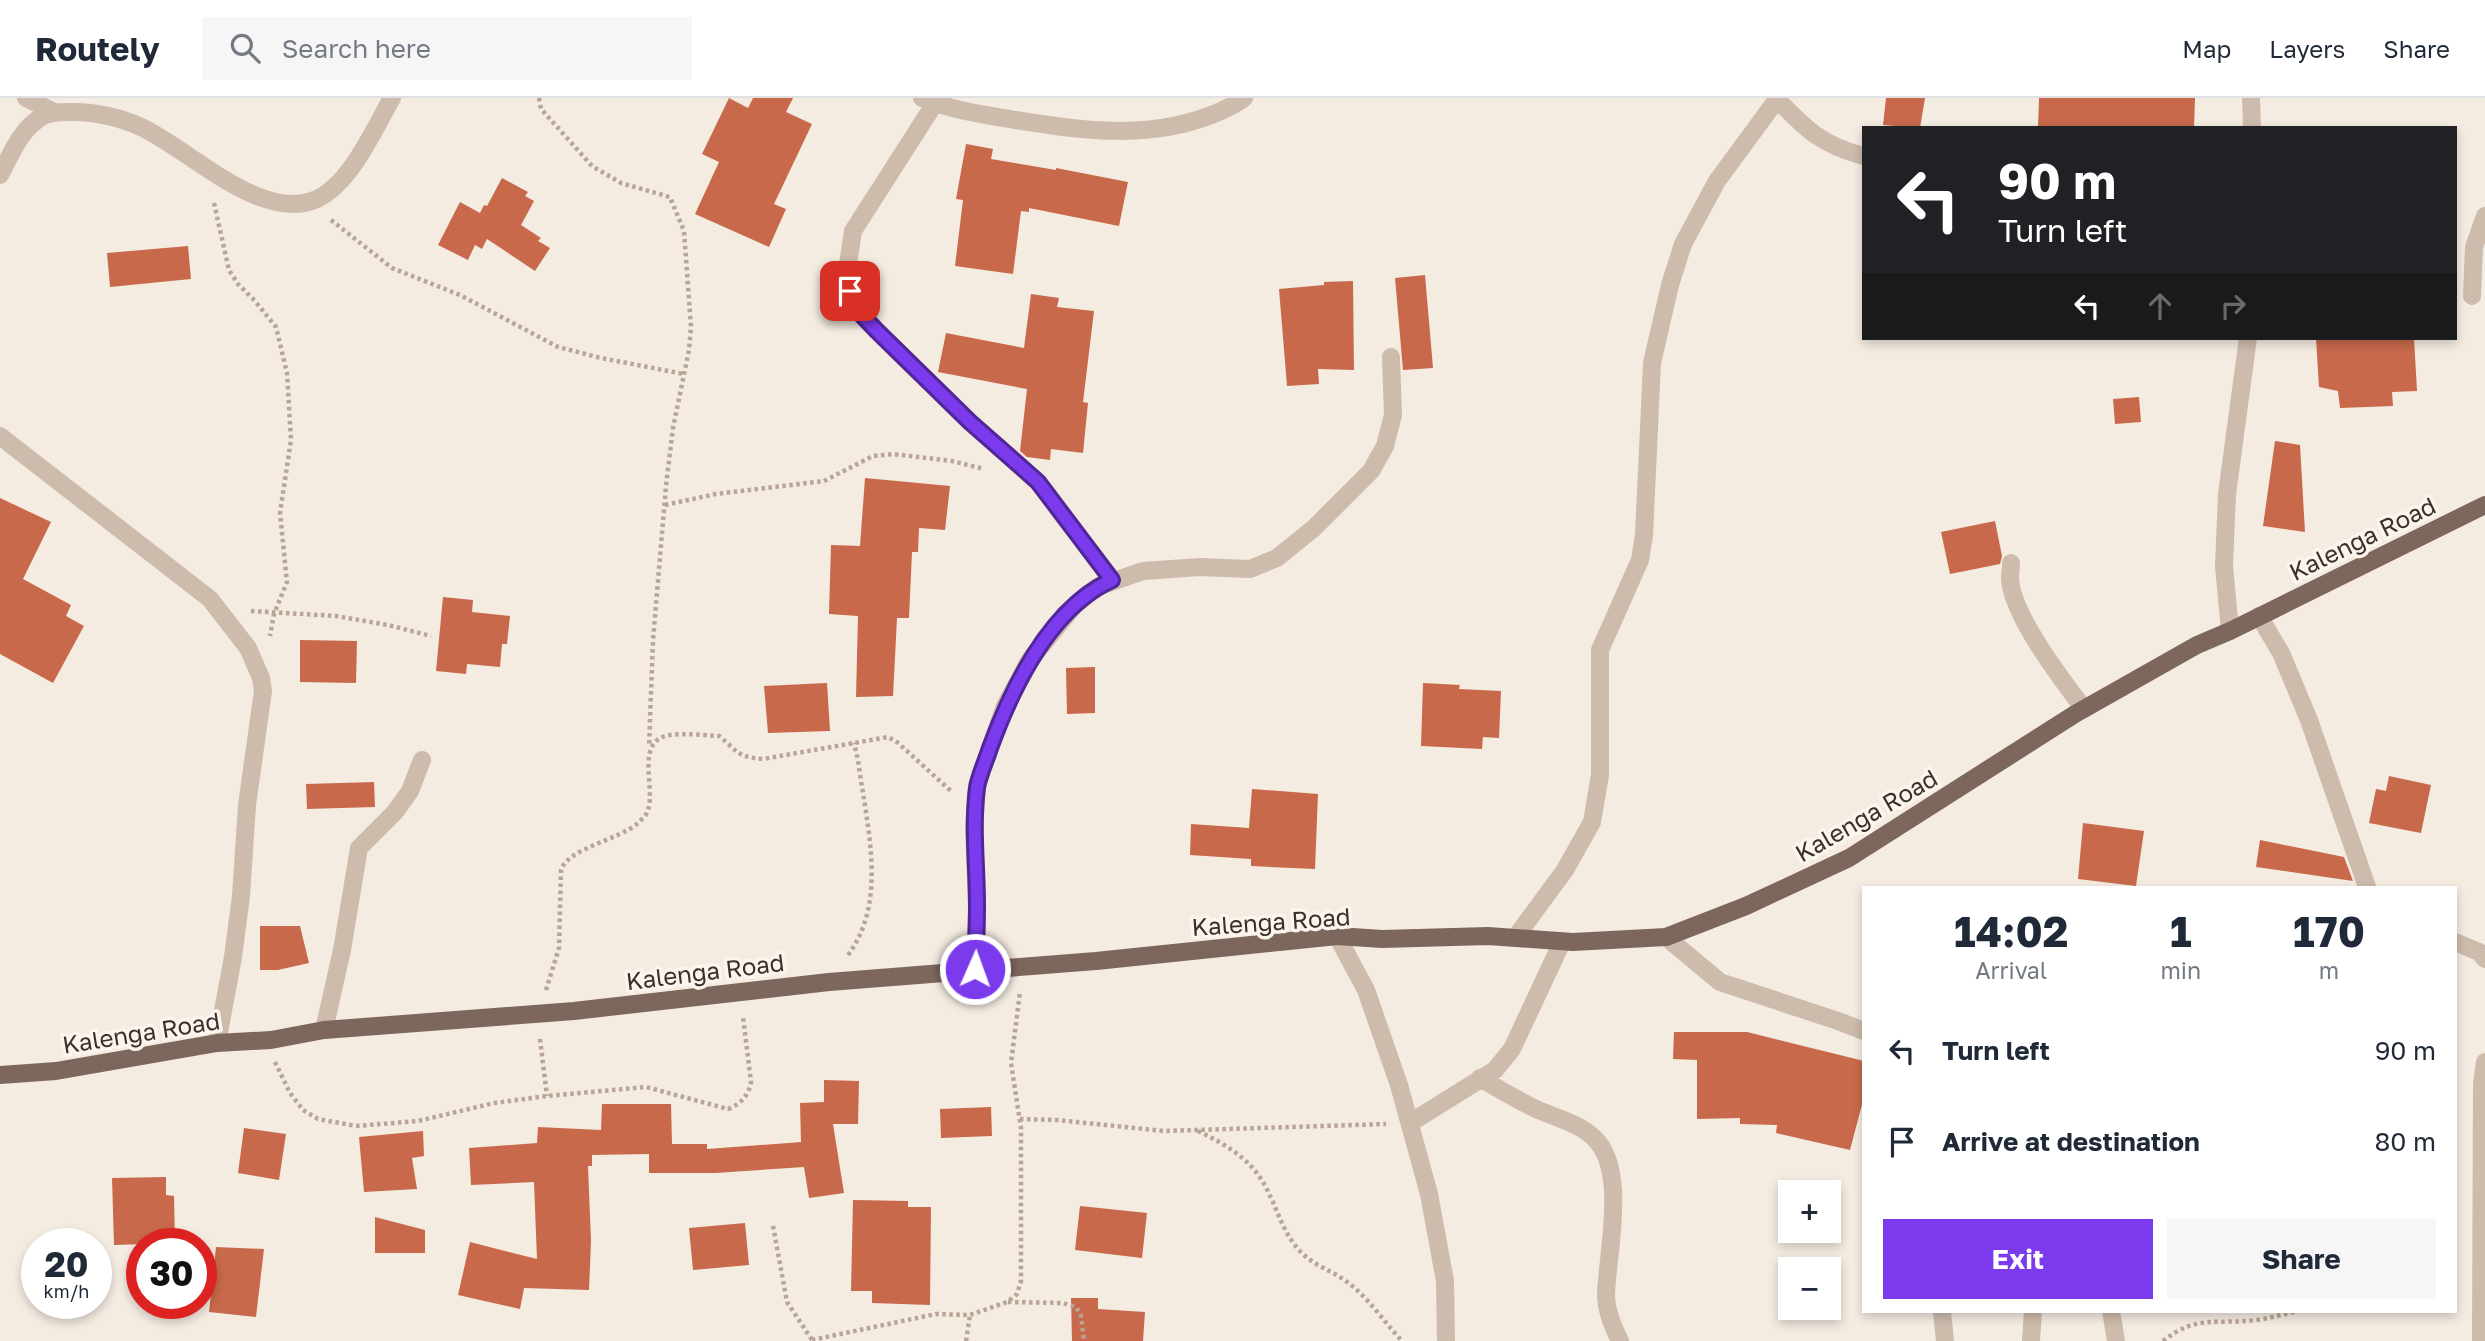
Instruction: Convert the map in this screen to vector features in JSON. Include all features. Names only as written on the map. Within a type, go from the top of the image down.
[{"type":"main road","name":"Kalenga Road","points":[[0,1075],[56,1071],[217,1043],[271,1040],[324,1030],[538,1013],[829,982],[1096,961],[1337,936],[1382,939],[1488,936],[1562,942],[1666,937],[1746,906],[1849,858],[2084,709],[2197,645],[2485,505]]},
{"type":"street","points":[[26,98],[54,112],[90,112],[141,127],[255,196],[295,204],[309,202],[330,191],[348,173],[392,98]]},
{"type":"street","points":[[1112,580],[1038,482],[970,422],[859,312],[850,291],[848,264],[853,231],[928,101],[951,109],[1074,130],[1135,132],[1170,128],[1202,119],[1244,98]]},
{"type":"street","points":[[2251,98],[2252,126]]},
{"type":"street","points":[[1515,938],[1565,870],[1592,822],[1600,775],[1600,650],[1640,560],[1644,535],[1652,363],[1670,285],[1683,244],[1717,181],[1777,99],[1801,125],[1821,141],[1862,155]]},
{"type":"street","points":[[0,175],[19,139],[32,124],[54,112]]},
{"type":"street","points":[[2472,296],[2474,247],[2485,216]]},
{"type":"street","points":[[2230,631],[2224,566],[2227,494],[2248,340]]},
{"type":"street","points":[[975,969],[977,786],[1005,706],[1029,661],[1073,606],[1097,587],[1112,580],[1143,571],[1200,567],[1250,569],[1277,558],[1314,528],[1371,471],[1385,446],[1393,415],[1391,357]]},
{"type":"street","points":[[0,436],[210,599],[248,648],[261,678],[263,691],[247,806],[241,896],[217,1043]]},
{"type":"street","points":[[2011,563],[2010,580],[2020,610],[2047,659],[2084,709]]},
{"type":"street","points":[[2259,616],[2281,653],[2309,720],[2367,886]]},
{"type":"street","points":[[324,1030],[342,950],[359,848],[395,812],[410,792],[422,760]]},
{"type":"street","points":[[1337,936],[1367,990],[1410,1123],[1429,1194],[1446,1281],[1446,1341]]},
{"type":"street","points":[[1666,937],[1720,982],[1862,1030]]},
{"type":"street","points":[[1410,1123],[1495,1070],[1512,1049],[1562,942]]},
{"type":"street","points":[[2457,943],[2479,952],[2485,960]]},
{"type":"street","points":[[2481,1341],[2482,1084],[2485,1062]]},
{"type":"street","points":[[1480,1078],[1532,1107],[1585,1130],[1603,1148],[1609,1163],[1614,1214],[1606,1297],[1619,1341]]},
{"type":"street","points":[[1942,1313],[1945,1341]]},
{"type":"street","points":[[2031,1341],[2033,1313]]},
{"type":"street","points":[[2111,1313],[2116,1341]]},
{"type":"path","points":[[539,98],[541,109],[592,166],[621,183],[663,194],[674,202],[684,231],[691,327],[673,428],[653,640],[649,755],[652,794],[648,813],[622,835],[572,856],[564,862],[561,870],[559,948],[538,1013],[547,1096]]},
{"type":"path","points":[[209,169],[216,219],[229,270],[276,327],[287,373],[291,440],[280,513],[287,582],[274,614],[261,678]]},
{"type":"path","points":[[309,202],[392,268],[460,295],[558,347],[684,374]]},
{"type":"path","points":[[665,505],[716,494],[824,481],[873,456],[893,454],[952,461],[989,470]]},
{"type":"path","points":[[274,614],[336,616],[431,636]]},
{"type":"path","points":[[649,755],[656,742],[670,735],[719,736],[737,754],[763,759],[888,737],[897,742],[975,814]]},
{"type":"path","points":[[829,982],[858,943],[873,888],[854,743]]},
{"type":"path","points":[[773,1226],[787,1302],[812,1340],[936,1314],[970,1315],[1007,1302],[1017,1294],[1021,1281],[1020,1119],[1011,1063],[1024,966]]},
{"type":"path","points":[[271,1040],[276,1064],[290,1093],[303,1111],[318,1119],[356,1126],[418,1121],[494,1103],[646,1087],[728,1109],[749,1092],[751,1082],[739,991]]},
{"type":"path","points":[[1020,1119],[1164,1131],[1410,1123]]},
{"type":"path","points":[[1197,1131],[1230,1147],[1249,1165],[1262,1180],[1281,1224],[1297,1249],[1309,1260],[1344,1279],[1363,1296],[1402,1341]]},
{"type":"path","points":[[1007,1302],[1063,1303],[1076,1307],[1081,1316],[1084,1341]]},
{"type":"path","points":[[2163,1341],[2177,1330],[2204,1321],[2256,1320],[2289,1313]]},
{"type":"path","points":[[966,1341],[970,1315]]},
{"type":"building","points":[[729,98],[748,108],[753,98],[793,98],[786,112],[812,124],[774,204],[786,209],[769,247],[695,214],[719,162],[702,154]]},
{"type":"building","points":[[1886,98],[1925,98],[1920,126],[1883,125]]},
{"type":"building","points":[[2039,98],[2195,98],[2194,126],[2038,126]]},
{"type":"building","points":[[966,144],[993,149],[991,159],[1128,182],[1119,226],[1029,208],[1029,212],[1021,211],[1013,274],[955,266],[963,200],[956,199]]},
{"type":"building","points":[[502,178],[528,192],[525,196],[534,201],[521,225],[541,238],[538,241],[550,248],[535,271],[487,239],[482,249],[475,245],[468,260],[438,245],[460,202],[480,213],[484,205],[487,206]]},
{"type":"building","points":[[188,246],[191,279],[110,287],[107,253]]},
{"type":"building","points":[[1425,275],[1433,368],[1403,370],[1395,278]]},
{"type":"building","points":[[1353,281],[1354,370],[1318,369],[1319,384],[1287,386],[1279,289],[1324,285],[1324,282]]},
{"type":"building","points":[[1031,294],[1059,298],[1057,307],[1094,311],[1083,402],[1088,403],[1083,453],[1051,449],[1050,460],[1027,457],[1020,451],[1027,389],[938,372],[946,333],[1024,348]]},
{"type":"building","points":[[2316,340],[2414,340],[2417,391],[2392,392],[2393,406],[2340,408],[2338,391],[2319,387]]},
{"type":"building","points":[[2139,397],[2141,422],[2115,424],[2113,399]]},
{"type":"building","points":[[2275,441],[2300,445],[2305,532],[2263,526]]},
{"type":"building","points":[[865,478],[950,486],[945,530],[919,528],[918,552],[912,552],[909,618],[897,618],[893,696],[856,697],[858,616],[829,614],[831,545],[860,546]]},
{"type":"building","points":[[0,498],[51,522],[23,579],[71,605],[66,616],[84,626],[53,683],[0,654]]},
{"type":"building","points":[[1995,521],[2002,556],[2000,564],[1950,574],[1941,532]]},
{"type":"building","points":[[443,597],[473,600],[472,612],[510,616],[507,644],[502,644],[500,667],[467,664],[466,674],[436,671]]},
{"type":"building","points":[[300,640],[357,641],[356,683],[300,682]]},
{"type":"building","points":[[1095,667],[1095,713],[1067,714],[1066,668]]},
{"type":"building","points":[[827,683],[830,731],[768,733],[764,686]]},
{"type":"building","points":[[1423,683],[1460,685],[1459,689],[1501,691],[1499,738],[1483,737],[1482,749],[1421,746]]},
{"type":"building","points":[[2389,776],[2431,785],[2421,833],[2369,823],[2376,789],[2386,791]]},
{"type":"building","points":[[374,782],[375,807],[307,809],[306,784]]},
{"type":"building","points":[[1252,789],[1318,794],[1315,869],[1251,866],[1251,859],[1190,855],[1191,824],[1249,828]]},
{"type":"building","points":[[2083,823],[2144,831],[2136,886],[2078,879]]},
{"type":"building","points":[[2260,840],[2344,857],[2353,881],[2256,867]]},
{"type":"building","points":[[260,926],[300,926],[309,963],[278,970],[260,970]]},
{"type":"building","points":[[1674,1032],[1747,1032],[1862,1061],[1862,1105],[1850,1150],[1776,1133],[1777,1125],[1740,1124],[1740,1118],[1697,1119],[1697,1060],[1673,1059]]},
{"type":"building","points":[[824,1080],[859,1081],[858,1124],[833,1124],[844,1193],[809,1198],[804,1167],[715,1173],[649,1173],[649,1154],[592,1155],[592,1166],[588,1166],[591,1241],[589,1290],[524,1288],[520,1309],[458,1295],[470,1242],[537,1259],[534,1182],[471,1185],[469,1148],[537,1143],[538,1127],[601,1130],[602,1104],[671,1104],[672,1144],[707,1144],[707,1149],[801,1142],[800,1103],[824,1102]]},
{"type":"building","points":[[991,1107],[992,1136],[941,1138],[940,1109]]},
{"type":"building","points":[[244,1128],[286,1134],[279,1180],[238,1173]]},
{"type":"building","points":[[423,1131],[424,1156],[412,1158],[417,1189],[364,1192],[359,1137]]},
{"type":"building","points":[[166,1177],[166,1195],[174,1196],[175,1228],[126,1228],[126,1245],[114,1245],[112,1178]]},
{"type":"building","points":[[853,1200],[908,1201],[908,1207],[931,1207],[930,1305],[872,1303],[872,1291],[851,1291]]},
{"type":"building","points":[[1080,1206],[1147,1213],[1142,1258],[1075,1250]]},
{"type":"building","points":[[375,1217],[425,1230],[425,1253],[375,1253]]},
{"type":"building","points":[[745,1223],[749,1265],[693,1270],[689,1228]]},
{"type":"building","points":[[217,1247],[264,1249],[256,1317],[217,1313]]},
{"type":"building","points":[[1071,1298],[1098,1298],[1098,1309],[1145,1312],[1143,1341],[1072,1341]]},
{"type":"route","points":[[850,291],[859,312],[876,330],[970,422],[1038,482],[1112,580],[1097,587],[1073,606],[1029,661],[1005,706],[977,786],[974,830],[977,907],[975,969]]}]
